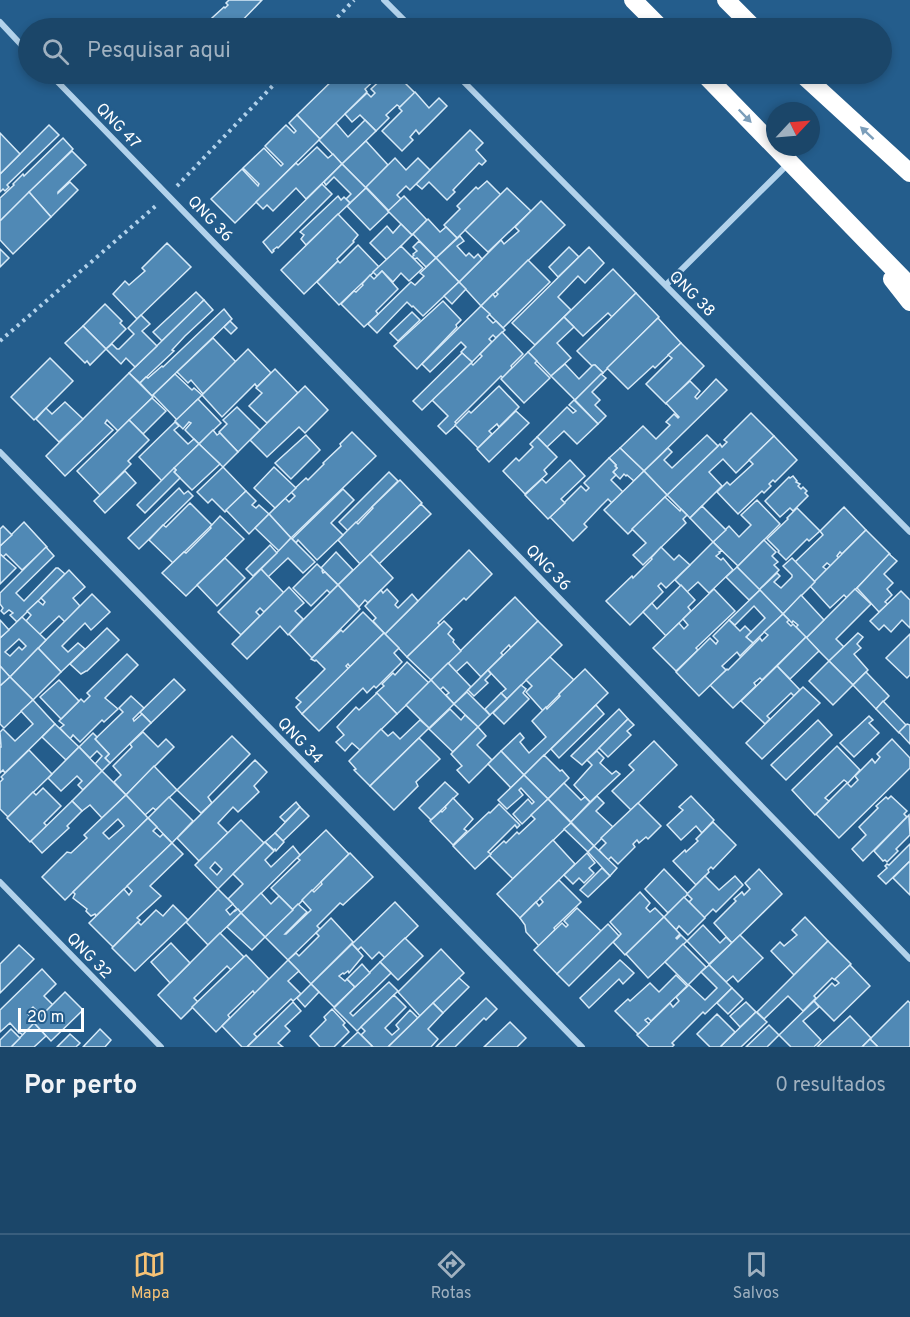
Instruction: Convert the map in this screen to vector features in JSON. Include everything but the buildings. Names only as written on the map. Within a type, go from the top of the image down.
[{"type":"highway","points":[[633,0],[651,18]]},
{"type":"highway","points":[[726,0],[744,18]]},
{"type":"highway","points":[[714,84],[910,286]]},
{"type":"highway","points":[[813,84],[910,173]]},
{"type":"highway","points":[[840,215],[910,302]]},
{"type":"street","points":[[384,0],[402,18]]},
{"type":"street","points":[[0,22],[18,41]]},
{"type":"street","name":"QNG 47","points":[[60,84],[169,194]]},
{"type":"street","name":"QNG 38","points":[[466,84],[910,532]]},
{"type":"street","points":[[666,285],[790,163]]},
{"type":"street","name":"QNG 36","points":[[169,194],[910,958]]},
{"type":"street","name":"QNG 34","points":[[0,452],[582,1047]]},
{"type":"street","name":"QNG 32","points":[[0,882],[161,1047]]},
{"type":"path","points":[[337,18],[354,0]]},
{"type":"path","points":[[0,341],[169,194],[274,84]]}]
